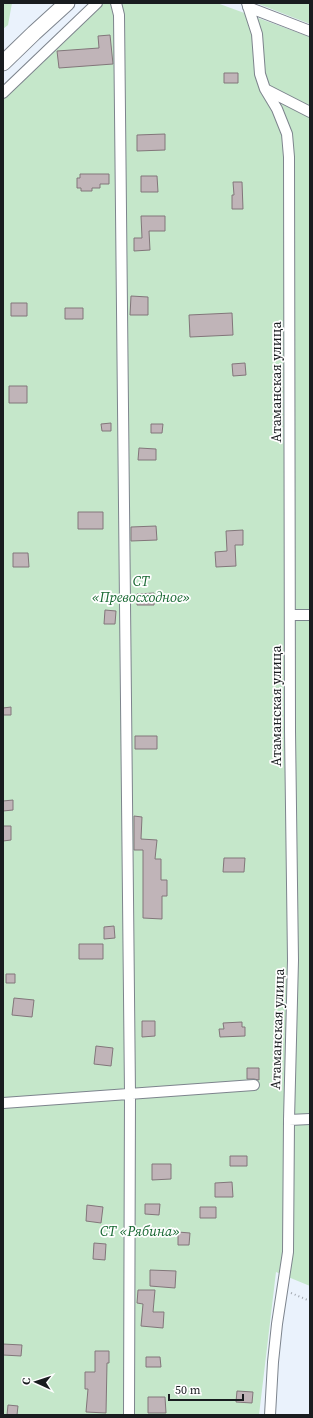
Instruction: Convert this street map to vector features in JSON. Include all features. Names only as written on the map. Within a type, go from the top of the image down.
[{"type":"highway","points":[[3,63],[67,3]]},
{"type":"street","points":[[3,93],[97,3]]},
{"type":"street","points":[[116,3],[119,15],[130,1094],[129,1415]]},
{"type":"street","points":[[248,5],[310,31]]},
{"type":"street","name":"Атаманская улица","points":[[248,5],[257,34],[260,74],[265,89],[277,109],[287,134],[288,157],[290,731],[293,960],[289,1120],[288,1252],[273,1362],[270,1415]]},
{"type":"street","points":[[265,89],[310,112]]},
{"type":"street","points":[[290,615],[310,615]]},
{"type":"street","points":[[3,1103],[254,1085]]},
{"type":"street","points":[[289,1120],[310,1119]]},
{"type":"path","points":[[282,1290],[310,1301]]},
{"type":"green space","points":[[3,3],[12,3],[8,25],[3,29]]},
{"type":"green space","name":"СТ «Превосходное»","points":[[104,3],[217,3],[310,37],[310,1286],[276,1272],[259,1415],[3,1415],[3,93]]},
{"type":"green space","points":[[256,3],[310,3],[310,24]]},
{"type":"building","points":[[110,35],[113,64],[59,68],[57,51],[99,48],[98,36]]},
{"type":"building","points":[[224,73],[238,73],[238,83],[224,83]]},
{"type":"building","points":[[165,134],[165,150],[137,151],[137,135]]},
{"type":"building","points":[[80,174],[109,174],[109,184],[100,184],[100,188],[92,188],[92,191],[81,191],[81,188],[77,188],[77,178],[80,178]]},
{"type":"building","points":[[141,176],[157,176],[158,192],[141,192]]},
{"type":"building","points":[[233,182],[242,182],[243,209],[232,209],[232,195],[234,195]]},
{"type":"building","points":[[141,216],[165,216],[165,231],[149,231],[150,250],[134,251],[134,238],[142,238]]},
{"type":"building","points":[[131,296],[148,297],[148,315],[130,315]]},
{"type":"building","points":[[11,303],[27,303],[27,316],[11,316]]},
{"type":"building","points":[[65,308],[83,308],[83,319],[65,319]]},
{"type":"building","points":[[232,313],[233,335],[190,337],[189,315]]},
{"type":"building","points":[[245,363],[246,375],[233,376],[232,364]]},
{"type":"building","points":[[9,386],[27,386],[27,403],[9,403]]},
{"type":"building","points":[[111,423],[111,431],[102,431],[101,424]]},
{"type":"building","points":[[151,424],[163,424],[162,433],[151,433]]},
{"type":"building","points":[[139,448],[156,449],[156,460],[138,460]]},
{"type":"building","points":[[78,512],[103,512],[103,529],[78,529]]},
{"type":"building","points":[[156,526],[157,540],[131,541],[131,527]]},
{"type":"building","points":[[243,530],[243,545],[235,545],[236,566],[216,567],[215,552],[227,551],[226,531]]},
{"type":"building","points":[[13,553],[28,553],[29,567],[13,567]]},
{"type":"building","points":[[154,593],[154,605],[137,605],[137,594]]},
{"type":"building","points":[[105,610],[116,611],[115,624],[104,624]]},
{"type":"building","points":[[11,707],[11,715],[3,715],[3,708]]},
{"type":"building","points":[[135,736],[157,736],[157,749],[135,749]]},
{"type":"building","points":[[13,800],[13,810],[3,811],[3,801]]},
{"type":"building","points":[[134,816],[142,817],[141,839],[157,840],[155,859],[161,859],[161,880],[167,880],[167,896],[162,896],[162,919],[143,918],[143,850],[134,850]]},
{"type":"building","points":[[3,826],[11,826],[11,840],[3,841]]},
{"type":"building","points":[[224,858],[245,858],[244,872],[223,872]]},
{"type":"building","points":[[114,926],[115,938],[104,939],[104,927]]},
{"type":"building","points":[[79,944],[103,944],[103,959],[79,959]]},
{"type":"building","points":[[6,974],[15,974],[15,983],[6,983]]},
{"type":"building","points":[[14,998],[34,1000],[32,1017],[12,1015]]},
{"type":"building","points":[[142,1021],[155,1021],[155,1036],[142,1037]]},
{"type":"building","points":[[242,1022],[242,1027],[245,1027],[245,1036],[220,1037],[219,1029],[224,1029],[223,1023]]},
{"type":"building","points":[[96,1046],[113,1048],[111,1066],[94,1064]]},
{"type":"building","points":[[247,1068],[259,1068],[259,1080],[247,1079]]},
{"type":"building","points":[[230,1156],[247,1156],[247,1166],[230,1166]]},
{"type":"building","points":[[152,1164],[171,1164],[171,1179],[152,1180]]},
{"type":"building","points":[[232,1182],[233,1197],[215,1197],[215,1183]]},
{"type":"building","points":[[145,1204],[160,1204],[159,1215],[145,1214]]},
{"type":"building","points":[[87,1205],[103,1207],[101,1223],[86,1221]]},
{"type":"building","points":[[200,1207],[216,1207],[216,1218],[200,1218]]},
{"type":"building","points":[[178,1232],[190,1233],[189,1245],[178,1245]]},
{"type":"building","points":[[94,1243],[106,1244],[105,1260],[93,1259]]},
{"type":"building","points":[[150,1270],[176,1271],[175,1288],[150,1286]]},
{"type":"building","points":[[138,1290],[155,1290],[153,1312],[164,1312],[163,1328],[141,1326],[143,1304],[137,1303]]},
{"type":"building","points":[[3,1344],[22,1345],[21,1356],[3,1355]]},
{"type":"building","points":[[95,1351],[109,1351],[109,1363],[107,1363],[106,1413],[86,1412],[88,1389],[85,1389],[85,1372],[95,1372]]},
{"type":"building","points":[[146,1357],[160,1357],[161,1367],[146,1367]]},
{"type":"building","points":[[237,1391],[253,1392],[252,1403],[236,1402]]},
{"type":"building","points":[[148,1397],[165,1397],[166,1413],[148,1413]]},
{"type":"building","points":[[8,1405],[18,1406],[17,1415],[7,1415]]},
{"type":"park label","name":"СТ «Рябина»","points":[[140,1231]]}]
